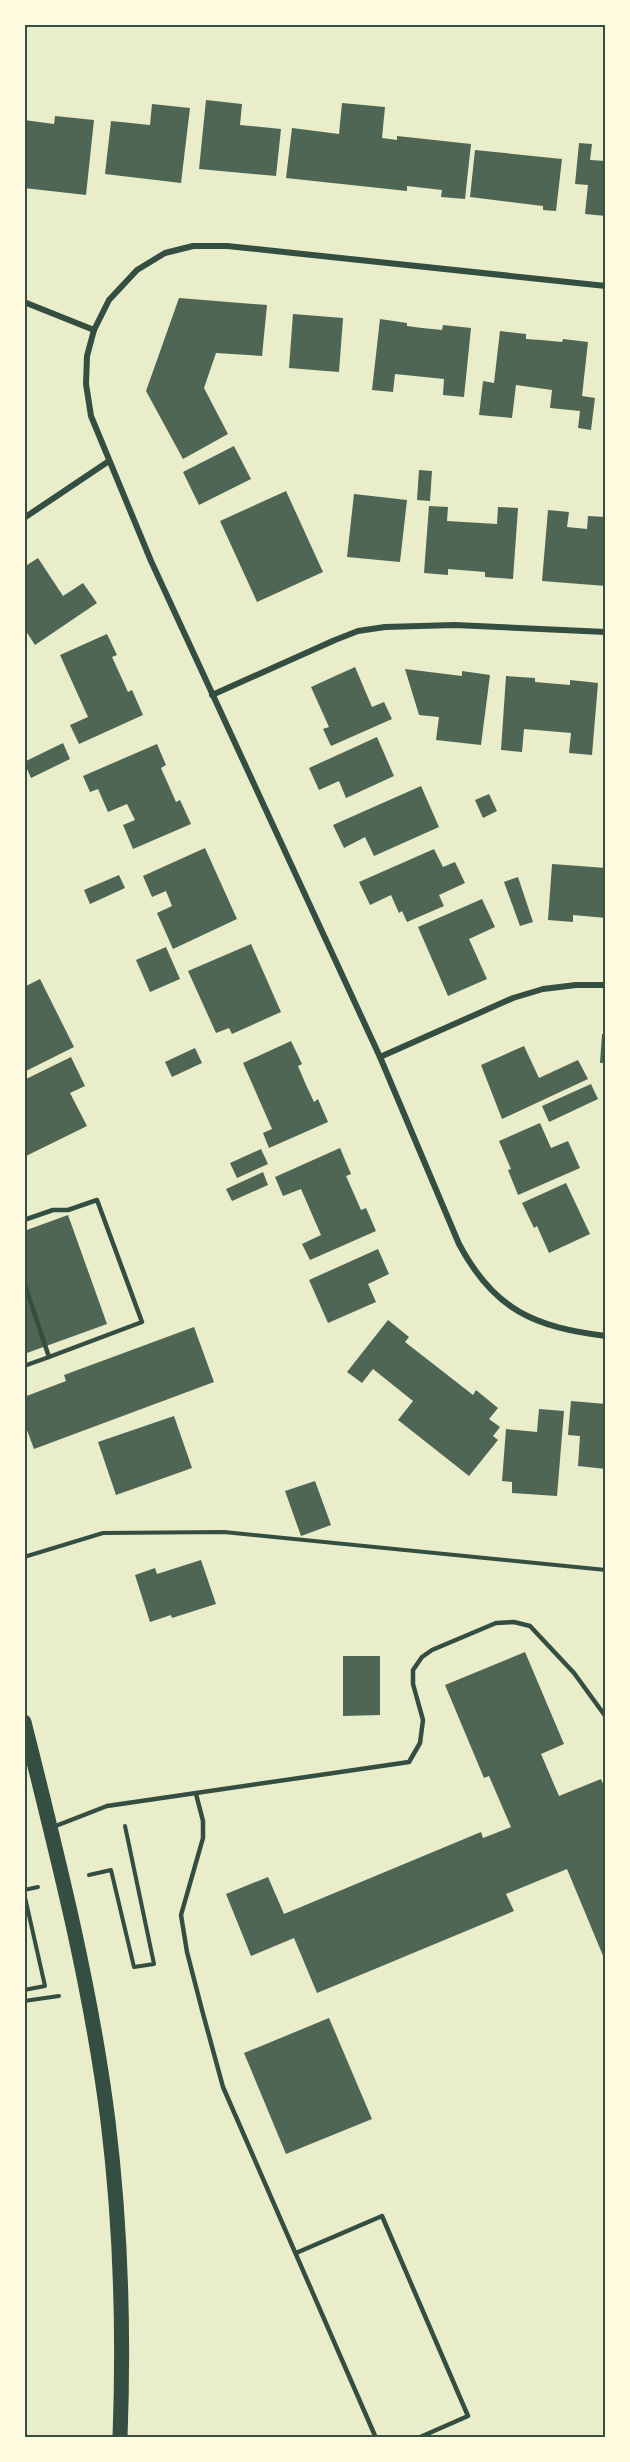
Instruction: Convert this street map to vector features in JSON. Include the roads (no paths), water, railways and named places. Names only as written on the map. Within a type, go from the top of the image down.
[{"type":"main road","points":[[24,1722],[65,1887],[86,1991],[107,2121],[121,2267],[123,2359],[120,2438]]},
{"type":"street","points":[[606,286],[227,246],[193,246],[165,253],[137,270],[110,300],[94,330],[87,356],[86,384],[91,416],[151,561],[380,1057],[459,1244],[473,1270],[509,1305],[535,1322],[567,1331],[606,1336]]},
{"type":"street","points":[[24,302],[94,330]]},
{"type":"street","points":[[24,518],[109,460]]},
{"type":"street","points":[[213,695],[358,631],[385,627],[455,625],[606,632]]},
{"type":"street","points":[[380,1057],[513,998],[543,989],[576,985],[606,985]]},
{"type":"lane","points":[[24,1220],[53,1210],[68,1210],[97,1200],[142,1322],[24,1366]]},
{"type":"lane","points":[[24,1282],[49,1357]]},
{"type":"lane","points":[[50,1828],[107,1806],[409,1762],[420,1743],[423,1720],[413,1684],[413,1670],[432,1650],[496,1623],[514,1622],[530,1626],[574,1673],[606,1717]]},
{"type":"lane","points":[[196,1794],[203,1838],[181,1915],[187,1952],[223,2087],[376,2438]]},
{"type":"lane","points":[[296,2253],[382,2216],[468,2416],[418,2438]]}]
